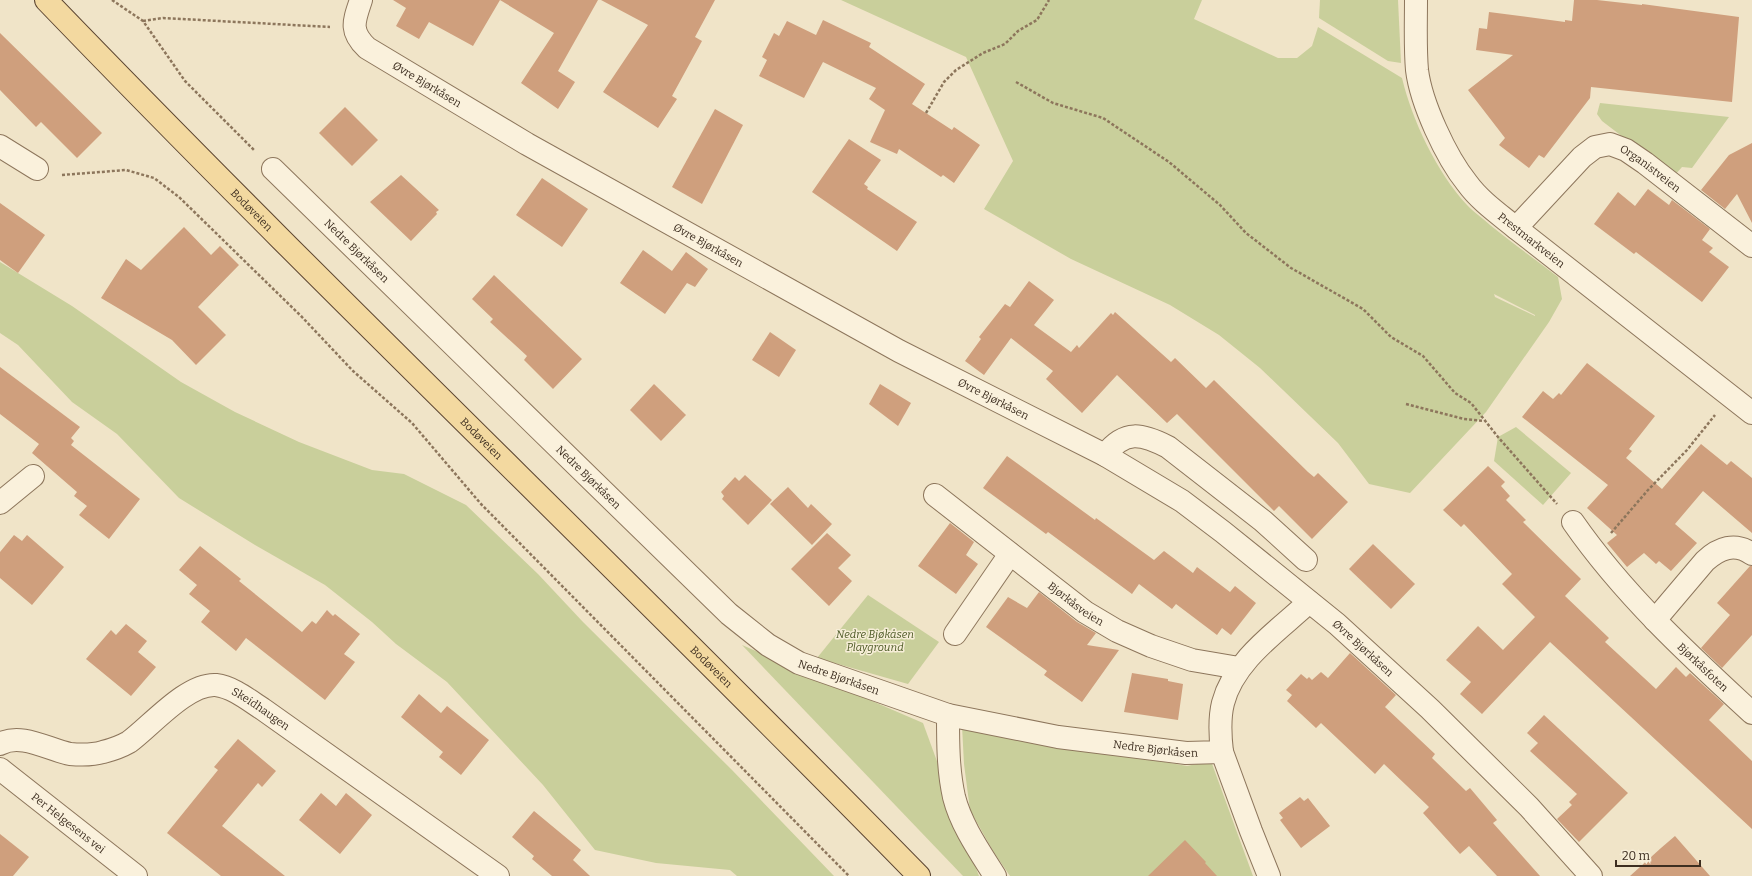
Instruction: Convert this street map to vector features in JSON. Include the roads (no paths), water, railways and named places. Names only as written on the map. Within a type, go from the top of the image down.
[{"type":"main road","name":"Bodøveien","points":[[46,0],[167,126],[802,756],[920,876]]},
{"type":"street","name":"Øvre Bjørkåsen","points":[[361,0],[354,28],[359,40],[368,48],[527,144],[899,351],[1105,455],[1182,501],[1279,576],[1337,624],[1430,709],[1529,807],[1591,876]]},
{"type":"street","name":"Prestmarkveien","points":[[1416,0],[1417,71],[1428,113],[1447,152],[1466,183],[1490,207],[1516,228],[1752,413]]},
{"type":"street","name":"Organistveien","points":[[1516,228],[1582,158],[1596,147],[1610,144],[1626,150],[1645,163],[1752,246]]},
{"type":"street","points":[[0,146],[37,169]]},
{"type":"street","name":"Nedre Bjørkåsen","points":[[274,169],[729,614],[768,645],[799,663],[948,715],[1058,737],[1186,753],[1222,752]]},
{"type":"street","points":[[1105,455],[1116,442],[1133,436],[1154,440],[1168,447],[1263,521],[1306,560]]},
{"type":"street","points":[[0,503],[33,476]]},
{"type":"street","name":"Bjørkåsveien","points":[[935,495],[1085,612],[1117,632],[1151,646],[1192,660],[1240,668]]},
{"type":"street","name":"Bjørkåsfoten","points":[[1573,522],[1593,551],[1634,599],[1752,713]]},
{"type":"street","points":[[1655,620],[1705,561],[1714,553],[1734,547],[1745,549],[1752,554]]},
{"type":"street","points":[[955,634],[1010,554]]},
{"type":"street","points":[[1269,876],[1232,784],[1222,752],[1220,728],[1223,704],[1228,688],[1240,668],[1253,652],[1309,602]]},
{"type":"street","name":"Skeidhaugen","points":[[0,744],[13,740],[24,740],[71,754],[104,752],[127,743],[186,695],[202,688],[216,685],[232,690],[264,710],[498,876]]},
{"type":"street","points":[[948,715],[948,760],[954,799],[969,834],[995,876]]},
{"type":"street","name":"Per Helgesens vei","points":[[0,769],[136,876]]},
{"type":"park label","name":"Nedre Bjøkåsen Playground","points":[[875,640]]}]
